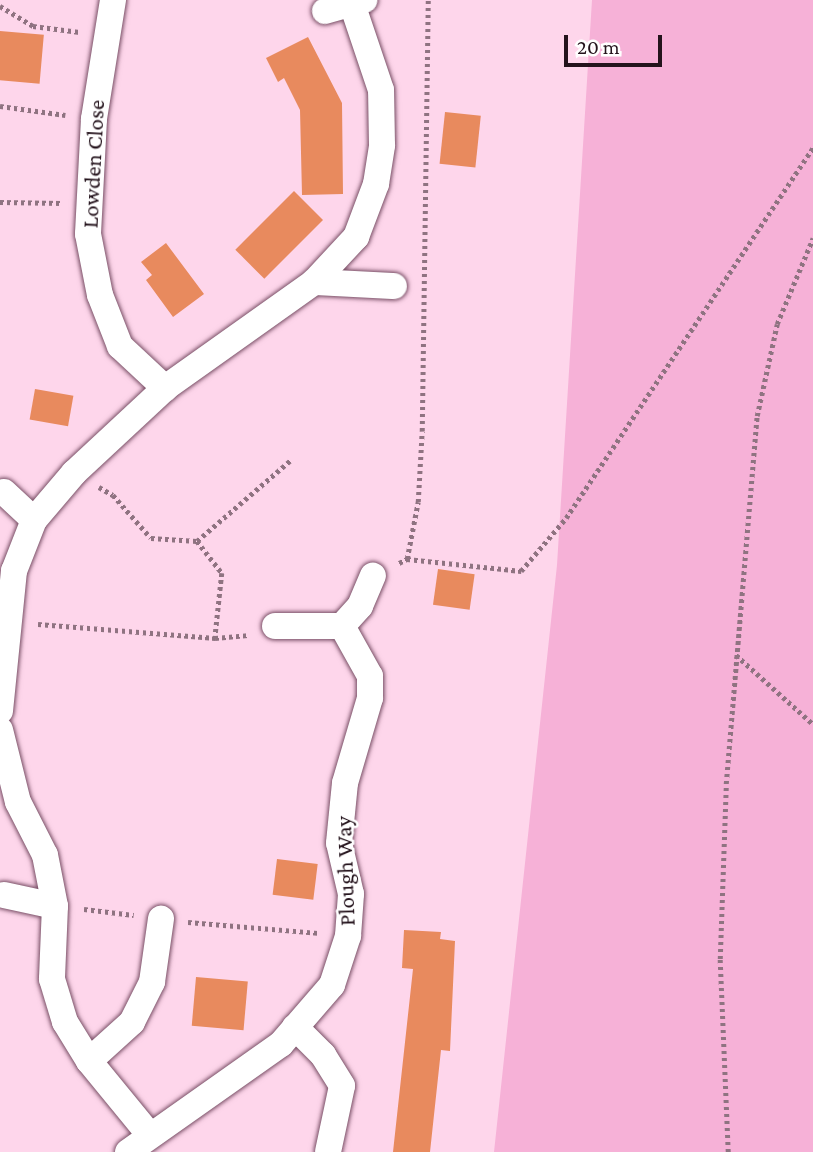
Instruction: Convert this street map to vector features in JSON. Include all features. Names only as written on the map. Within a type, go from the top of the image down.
[{"type":"street","name":"Lowden Close","points":[[113,0],[94,119],[88,234],[100,295],[120,346],[165,388]]},
{"type":"street","points":[[0,712],[7,606],[14,572],[34,520],[74,473],[165,388],[314,282],[356,237],[376,184],[381,90],[358,2],[326,11]]},
{"type":"street","points":[[314,282],[394,286]]},
{"type":"street","points":[[4,492],[34,520]]},
{"type":"street","points":[[275,626],[342,626],[360,606],[373,576]]},
{"type":"street","name":"Plough Way","points":[[128,1152],[149,1134],[281,1044],[332,985],[348,936],[351,894],[339,842],[345,783],[370,698],[370,676],[342,626]]},
{"type":"street","points":[[0,730],[18,802],[45,855],[55,906],[52,979],[65,1022],[89,1061],[149,1134]]},
{"type":"street","points":[[4,896],[55,906]]},
{"type":"street","points":[[89,1061],[132,1022],[152,982],[161,919]]},
{"type":"street","points":[[295,1027],[323,1055],[342,1086],[328,1152]]},
{"type":"path","points":[[0,6],[33,26],[106,36]]},
{"type":"path","points":[[0,106],[94,119]]},
{"type":"path","points":[[407,559],[521,571],[566,518],[813,147]]},
{"type":"path","points":[[0,202],[89,204]]},
{"type":"path","points":[[728,1152],[720,959],[735,654],[757,416],[777,324],[813,237]]},
{"type":"path","points":[[74,473],[113,495],[151,538],[197,541],[291,460]]},
{"type":"path","points":[[197,541],[222,573],[215,638]]},
{"type":"path","points":[[7,606],[215,638],[240,638],[275,626]]},
{"type":"path","points":[[735,654],[813,724]]},
{"type":"path","points":[[55,906],[161,919],[348,936]]},
{"type":"shaded area","points":[[592,0],[813,0],[813,1152],[494,1152],[557,565]]},
{"type":"building","points":[[0,31],[44,35],[40,84],[0,80]]},
{"type":"building","points":[[308,37],[342,103],[343,194],[302,195],[300,110],[284,78],[278,82],[266,58]]},
{"type":"building","points":[[445,112],[481,116],[475,167],[440,164]]},
{"type":"building","points":[[294,191],[323,220],[264,279],[235,250]]},
{"type":"building","points":[[166,243],[204,294],[173,317],[146,280],[152,275],[141,262]]},
{"type":"building","points":[[35,389],[73,396],[68,426],[30,420]]},
{"type":"building","points":[[438,569],[475,574],[470,610],[433,605]]},
{"type":"building","points":[[277,859],[318,864],[313,900],[273,895]]},
{"type":"building","points":[[404,930],[441,932],[440,939],[455,941],[450,1051],[441,1050],[430,1152],[393,1152],[413,969],[402,968]]},
{"type":"building","points":[[196,977],[248,982],[244,1030],[192,1026]]}]
